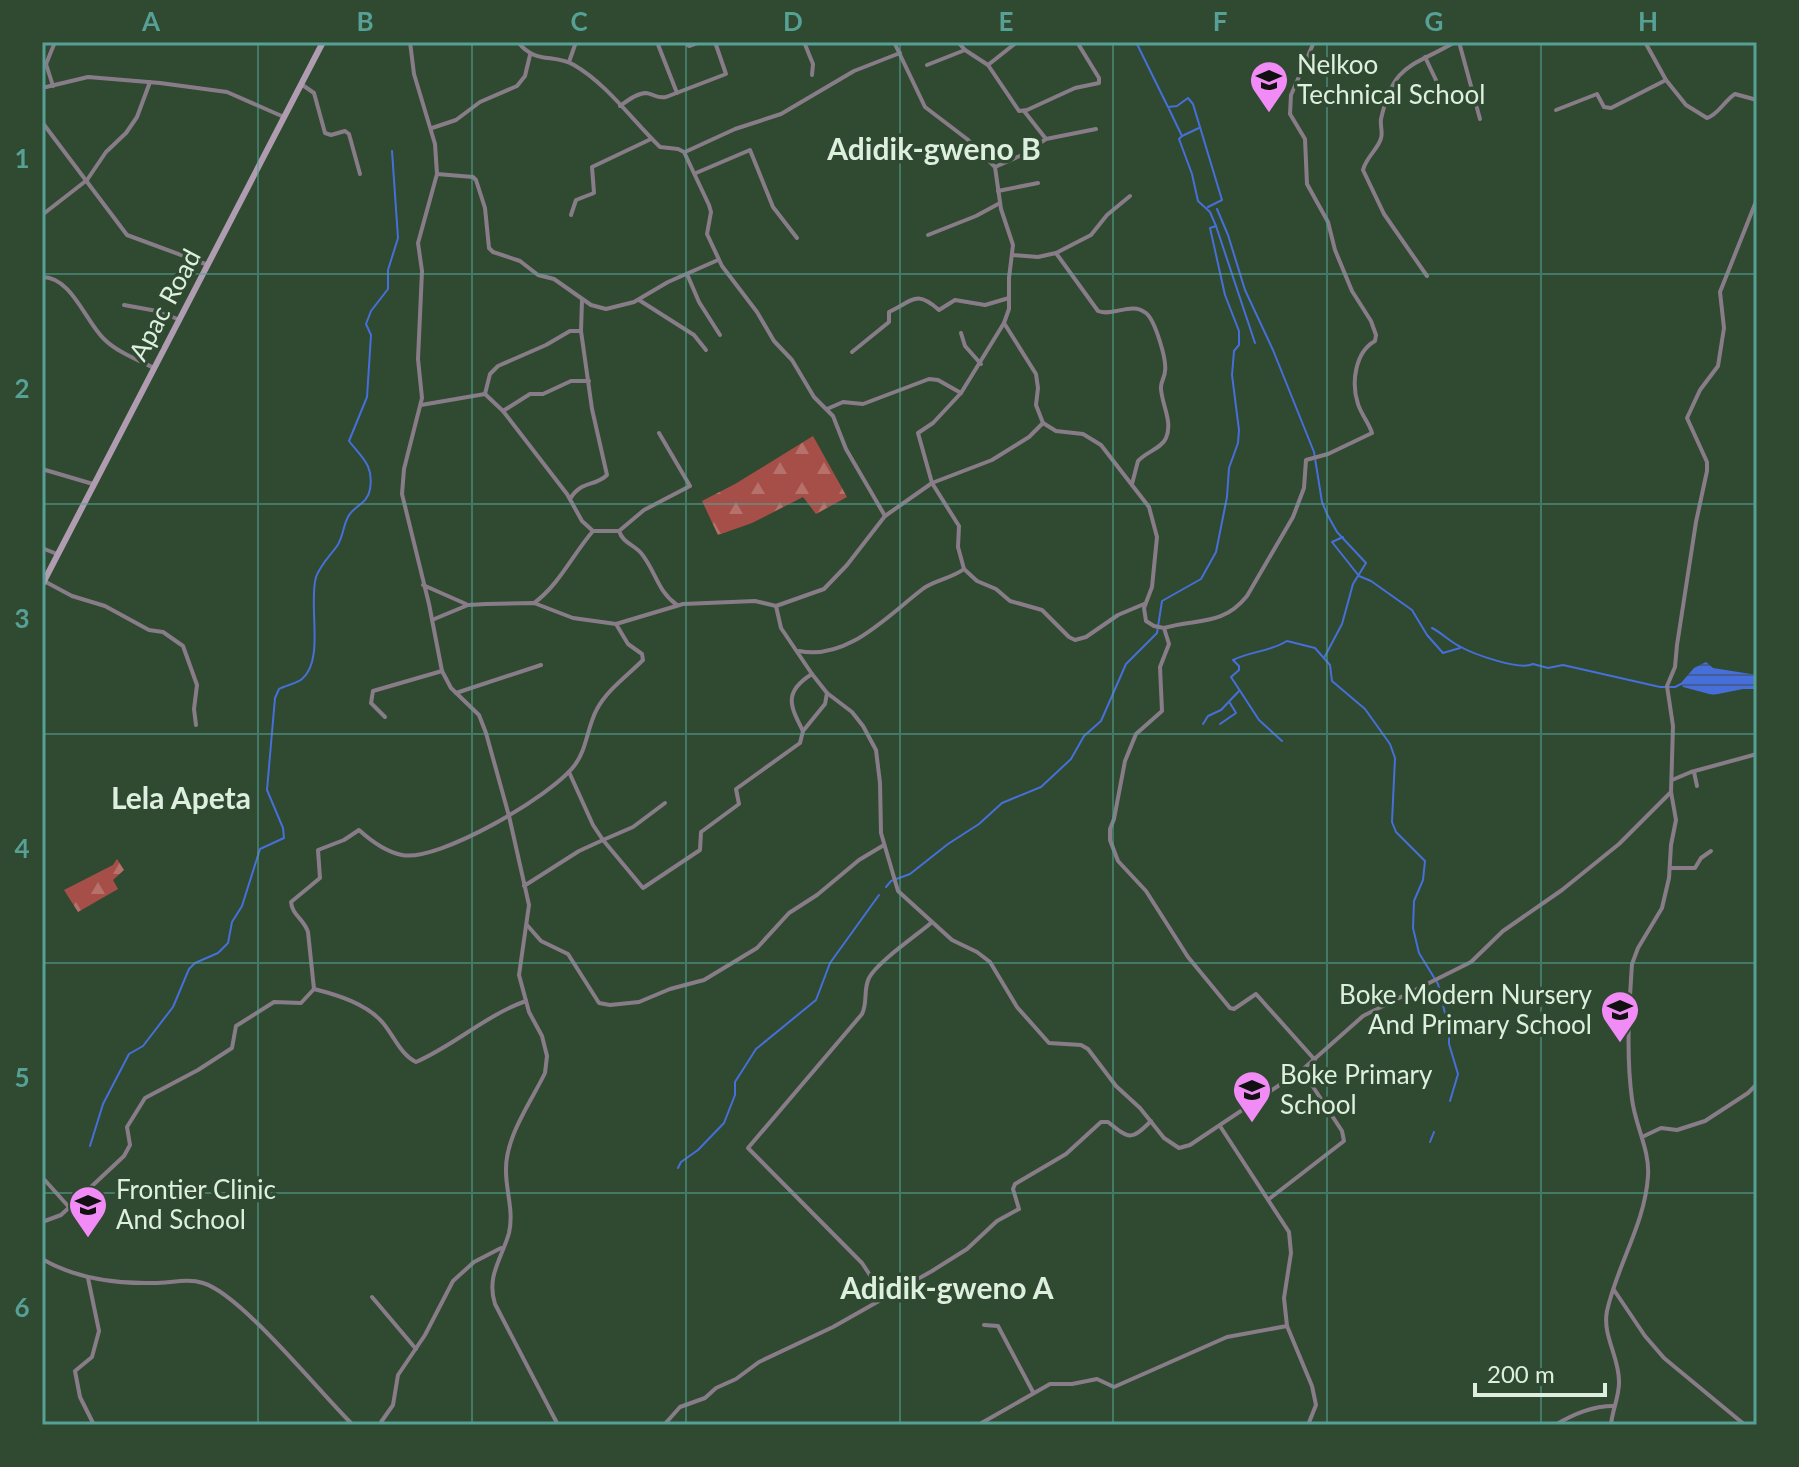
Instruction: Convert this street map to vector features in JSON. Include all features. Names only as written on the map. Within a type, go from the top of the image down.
[{"type":"main road","name":"Apac Road","points":[[43,583],[323,42]]},
{"type":"street","points":[[53,86],[46,64],[55,42]]},
{"type":"street","points":[[410,42],[414,74],[432,128],[437,174],[418,243],[422,271],[418,359],[423,389],[402,480],[404,505],[442,671],[484,726],[529,905],[519,975],[530,1016],[542,1036],[547,1063],[507,1157],[511,1220],[492,1277],[493,1296],[558,1425]]},
{"type":"street","points":[[518,42],[530,55],[569,62],[590,77],[662,149],[684,152],[711,212],[707,234],[718,260],[757,312],[774,341],[792,360],[814,397],[835,420],[846,449],[885,516]]},
{"type":"street","points":[[569,62],[576,42]]},
{"type":"street","points":[[657,42],[677,93]]},
{"type":"street","points":[[684,42],[689,46],[700,42]]},
{"type":"street","points":[[620,106],[641,94],[647,93],[658,99],[726,74],[715,42]]},
{"type":"street","points":[[804,42],[813,64],[812,75]]},
{"type":"street","points":[[894,42],[925,107],[967,139],[995,167],[1000,203],[1012,239],[1009,298],[1004,323],[961,393],[933,423],[918,433],[932,483],[959,526],[958,547],[964,569],[1010,601],[1042,610],[1075,640],[1086,637],[1118,615],[1144,604]]},
{"type":"street","points":[[958,42],[988,65],[1019,111],[1070,90],[1099,83],[1077,42]]},
{"type":"street","points":[[988,65],[1017,42]]},
{"type":"street","points":[[1004,323],[1036,374],[1036,405],[1043,423],[1056,431],[1083,434],[1098,442],[1149,507],[1157,536],[1152,587],[1144,604],[1146,621],[1164,628],[1211,619],[1238,606],[1293,517],[1304,488],[1306,460],[1328,454],[1372,433],[1356,395],[1359,356],[1375,341],[1376,335],[1352,291],[1335,250],[1328,222],[1307,184],[1305,139],[1292,119],[1290,108],[1291,95],[1314,42]]},
{"type":"street","points":[[1427,276],[1384,214],[1363,170],[1380,142],[1381,119],[1395,78],[1404,69],[1457,42],[1480,119]]},
{"type":"street","points":[[1645,42],[1666,80],[1686,105],[1707,118],[1735,94],[1757,100]]},
{"type":"street","points":[[927,65],[965,50]]},
{"type":"street","points":[[684,152],[735,129],[781,114],[854,71],[900,53]]},
{"type":"street","points":[[432,128],[456,120],[480,102],[517,86],[525,76],[530,55]]},
{"type":"street","points":[[1425,57],[1445,99]]},
{"type":"street","points":[[42,88],[88,77],[150,82],[227,92],[286,118]]},
{"type":"street","points":[[1556,110],[1597,94],[1604,107],[1611,108],[1666,80]]},
{"type":"street","points":[[42,215],[87,180],[106,152],[132,125],[150,82]]},
{"type":"street","points":[[301,84],[314,93],[325,133],[331,135],[345,131],[349,134],[360,174]]},
{"type":"street","points":[[1024,111],[1046,139]]},
{"type":"street","points":[[42,122],[130,238],[208,265]]},
{"type":"street","points":[[995,167],[1022,155],[1046,139],[1096,129]]},
{"type":"street","points":[[571,215],[576,200],[594,193],[592,167],[651,139]]},
{"type":"street","points":[[696,173],[750,150],[773,207],[797,238]]},
{"type":"street","points":[[437,174],[473,177],[476,180],[485,208],[489,248],[493,252],[520,261],[538,275],[554,279],[594,307],[624,307],[660,286],[718,260]]},
{"type":"street","points":[[998,191],[1038,183]]},
{"type":"street","points":[[1013,255],[1038,257],[1056,253],[1091,235],[1107,215],[1130,196]]},
{"type":"street","points":[[1611,1425],[1619,1384],[1606,1326],[1613,1289],[1643,1210],[1648,1166],[1632,1101],[1632,964],[1662,908],[1671,868],[1676,820],[1671,792],[1673,726],[1667,686],[1677,660],[1696,522],[1707,471],[1707,462],[1687,418],[1700,390],[1718,366],[1724,328],[1720,292],[1757,199]]},
{"type":"street","points":[[928,235],[1000,203]]},
{"type":"street","points":[[1056,253],[1098,311],[1142,310],[1151,318],[1156,330],[1165,369],[1161,386],[1167,413],[1167,435],[1162,444],[1138,461],[1132,486]]},
{"type":"street","points":[[687,274],[703,310],[720,335]]},
{"type":"street","points":[[42,277],[52,278],[66,288],[103,339],[154,368]]},
{"type":"street","points":[[852,352],[889,322],[889,312],[918,298],[926,299],[939,310],[955,300],[985,305],[1009,298]]},
{"type":"street","points":[[570,500],[580,487],[604,479],[607,475],[592,409],[581,331],[582,299]]},
{"type":"street","points":[[639,300],[694,335],[706,350]]},
{"type":"street","points":[[124,305],[157,311],[180,320]]},
{"type":"street","points":[[485,394],[490,374],[498,366],[570,331],[581,331]]},
{"type":"street","points":[[961,333],[965,346],[981,364]]},
{"type":"street","points":[[827,409],[843,402],[863,404],[929,379],[938,380],[961,393]]},
{"type":"street","points":[[503,411],[530,394],[543,394],[571,381],[589,381]]},
{"type":"street","points":[[421,405],[485,394]]},
{"type":"street","points":[[485,394],[503,411],[570,500],[582,521],[593,531],[619,531],[644,510],[690,486],[659,433]]},
{"type":"street","points":[[432,620],[468,605],[534,603],[573,618],[616,624],[677,605],[746,601],[768,602],[776,606],[824,589],[885,516],[932,483],[992,460],[1029,437],[1043,423]]},
{"type":"street","points":[[42,469],[93,484]]},
{"type":"street","points":[[534,603],[556,583],[573,554],[593,531]]},
{"type":"street","points":[[619,531],[622,540],[639,551],[656,573],[659,587],[677,605]]},
{"type":"street","points":[[42,548],[57,554]]},
{"type":"street","points":[[799,651],[822,653],[854,641],[929,585],[964,569]]},
{"type":"street","points":[[43,583],[105,606],[149,630],[163,632],[183,646],[197,685],[196,725]]},
{"type":"street","points":[[423,585],[468,605]]},
{"type":"street","points":[[776,606],[781,628],[812,674],[827,693],[859,720],[876,750],[881,795],[880,826],[898,891],[952,940],[990,962],[1017,1007],[1049,1043],[1081,1045],[1088,1049],[1101,1070],[1171,1145],[1179,1148],[1190,1145],[1302,1070],[1363,1016],[1471,962],[1503,931],[1562,890],[1619,844],[1671,792]]},
{"type":"street","points":[[42,1222],[56,1218],[127,1152],[130,1141],[127,1127],[141,1102],[229,1051],[234,1046],[236,1026],[274,1002],[301,1003],[314,989],[308,932],[305,923],[293,911],[291,902],[320,878],[318,850],[344,840],[359,830],[396,853],[420,854],[447,846],[530,804],[569,772],[581,757],[597,708],[644,658],[628,644],[616,624]]},
{"type":"street","points":[[1164,628],[1169,644],[1160,667],[1162,711],[1136,734],[1125,761],[1110,829],[1112,848],[1121,865],[1146,891],[1188,957],[1230,1008],[1234,1009],[1256,994],[1315,1060]]},
{"type":"street","points":[[456,693],[541,665]]},
{"type":"street","points":[[385,717],[371,703],[373,691],[442,671]]},
{"type":"street","points":[[803,731],[790,700],[799,683],[812,674]]},
{"type":"street","points":[[569,772],[593,825],[643,888],[700,850],[700,833],[739,804],[736,789],[800,743],[803,731],[822,709],[827,693]]},
{"type":"street","points":[[1672,780],[1757,754]]},
{"type":"street","points":[[1694,772],[1697,786]]},
{"type":"street","points":[[524,886],[579,851],[633,827],[665,803]]},
{"type":"street","points":[[527,925],[541,941],[568,954],[599,1003],[639,1002],[670,989],[695,984],[750,953],[789,913],[884,845]]},
{"type":"street","points":[[1671,868],[1695,868],[1701,858],[1711,851]]},
{"type":"street","points":[[884,1296],[862,1263],[748,1148],[862,1014],[866,1006],[865,988],[873,971],[931,923]]},
{"type":"street","points":[[314,989],[372,1012],[407,1056],[416,1062],[452,1044],[502,1009],[526,1001]]},
{"type":"street","points":[[1269,1199],[1344,1141],[1344,1134],[1302,1070]]},
{"type":"street","points":[[1642,1137],[1661,1128],[1677,1130],[1705,1121],[1757,1084]]},
{"type":"street","points":[[664,1425],[680,1407],[705,1398],[759,1362],[833,1327],[955,1257],[997,1221],[1019,1209],[1013,1189],[1015,1184],[1066,1154],[1099,1124],[1108,1122],[1121,1135],[1130,1137],[1151,1121]]},
{"type":"street","points":[[1219,1126],[1233,1151],[1269,1199],[1290,1237],[1284,1298],[1287,1326],[1312,1386],[1316,1405],[1308,1425]]},
{"type":"street","points":[[42,1177],[68,1206]]},
{"type":"street","points":[[379,1425],[393,1405],[398,1375],[457,1275],[480,1258],[503,1247]]},
{"type":"street","points":[[42,1259],[88,1278],[138,1283],[197,1281],[216,1288],[262,1330],[353,1425]]},
{"type":"street","points":[[88,1278],[99,1331],[92,1357],[75,1371],[80,1397],[94,1425]]},
{"type":"street","points":[[1613,1289],[1664,1358],[1745,1425]]},
{"type":"street","points":[[372,1297],[416,1349]]},
{"type":"street","points":[[984,1325],[998,1326],[1033,1392]]},
{"type":"street","points":[[978,1425],[1050,1384],[1097,1379],[1114,1387],[1227,1337],[1287,1326]]},
{"type":"street","points":[[1555,1425],[1583,1411],[1614,1406]]},
{"type":"green space","points":[[813,436],[847,497],[816,514],[803,497],[752,523],[718,535],[702,501]]},
{"type":"green space","points":[[117,859],[124,870],[113,880],[118,889],[78,912],[64,890],[113,865]]},
{"type":"water","points":[[1706,662],[1713,668],[1757,675],[1757,689],[1713,695],[1683,687],[1681,683],[1694,668]]},
{"type":"waterway","points":[[1136,42],[1168,107],[1177,106],[1188,98],[1193,104],[1222,200],[1208,207]]},
{"type":"waterway","points":[[1169,109],[1182,136],[1199,128]]},
{"type":"waterway","points":[[1182,136],[1179,139],[1198,201],[1210,212],[1216,226],[1255,343]]},
{"type":"waterway","points":[[90,1146],[103,1104],[129,1054],[143,1046],[173,1007],[189,969],[218,953],[228,943],[232,922],[242,906],[260,849],[284,838],[267,790],[275,698],[279,689],[300,681],[309,670],[314,646],[316,577],[339,543],[348,517],[366,498],[370,489],[369,468],[349,441],[367,397],[371,335],[366,324],[371,311],[388,289],[388,270],[398,238],[392,151]]},
{"type":"waterway","points":[[1217,209],[1245,290],[1314,452],[1322,502],[1327,514],[1337,532],[1366,563],[1353,584],[1342,624],[1324,658]]},
{"type":"waterway","points":[[886,887],[891,881],[910,874],[979,824],[1002,803],[1041,787],[1071,759],[1084,736],[1101,721],[1126,664],[1157,633],[1162,601],[1201,579],[1216,552],[1227,497],[1229,468],[1239,430],[1232,375],[1239,331],[1225,295],[1210,228],[1216,226]]},
{"type":"waterway","points":[[1343,537],[1332,542],[1359,576],[1412,610],[1427,635],[1443,653],[1460,648]]},
{"type":"waterway","points":[[1432,628],[1455,644],[1508,663],[1548,668],[1563,665],[1660,687],[1675,687],[1685,682]]},
{"type":"waterway","points":[[1282,741],[1259,720],[1231,677],[1239,670],[1233,660],[1287,641],[1315,648],[1330,665],[1332,681],[1365,709],[1390,744],[1395,758],[1392,822],[1396,832],[1425,861],[1423,880],[1414,901],[1413,928],[1419,953],[1438,984],[1449,1030],[1449,1044],[1458,1074],[1450,1101]]},
{"type":"waterway","points":[[1203,724],[1208,716],[1221,710],[1239,691]]},
{"type":"waterway","points":[[1220,724],[1236,713],[1230,703]]},
{"type":"waterway","points":[[678,1168],[724,1123],[735,1095],[735,1082],[756,1049],[816,1000],[830,963],[879,895]]},
{"type":"waterway","points":[[1430,1142],[1434,1132]]},
{"type":"place","name":"Nelkoo Technical School","points":[[1269,114]]},
{"type":"place","name":"Boke Modern Nursery And Primary School","points":[[1620,1044]]},
{"type":"place","name":"Boke Primary School","points":[[1252,1124]]},
{"type":"place","name":"Frontier Clinic And School","points":[[88,1239]]},
{"type":"district","name":"Adidik-gweno B","points":[[934,150]]},
{"type":"district","name":"Lela Apeta","points":[[181,799]]},
{"type":"district","name":"Adidik-gweno A","points":[[947,1289]]}]
